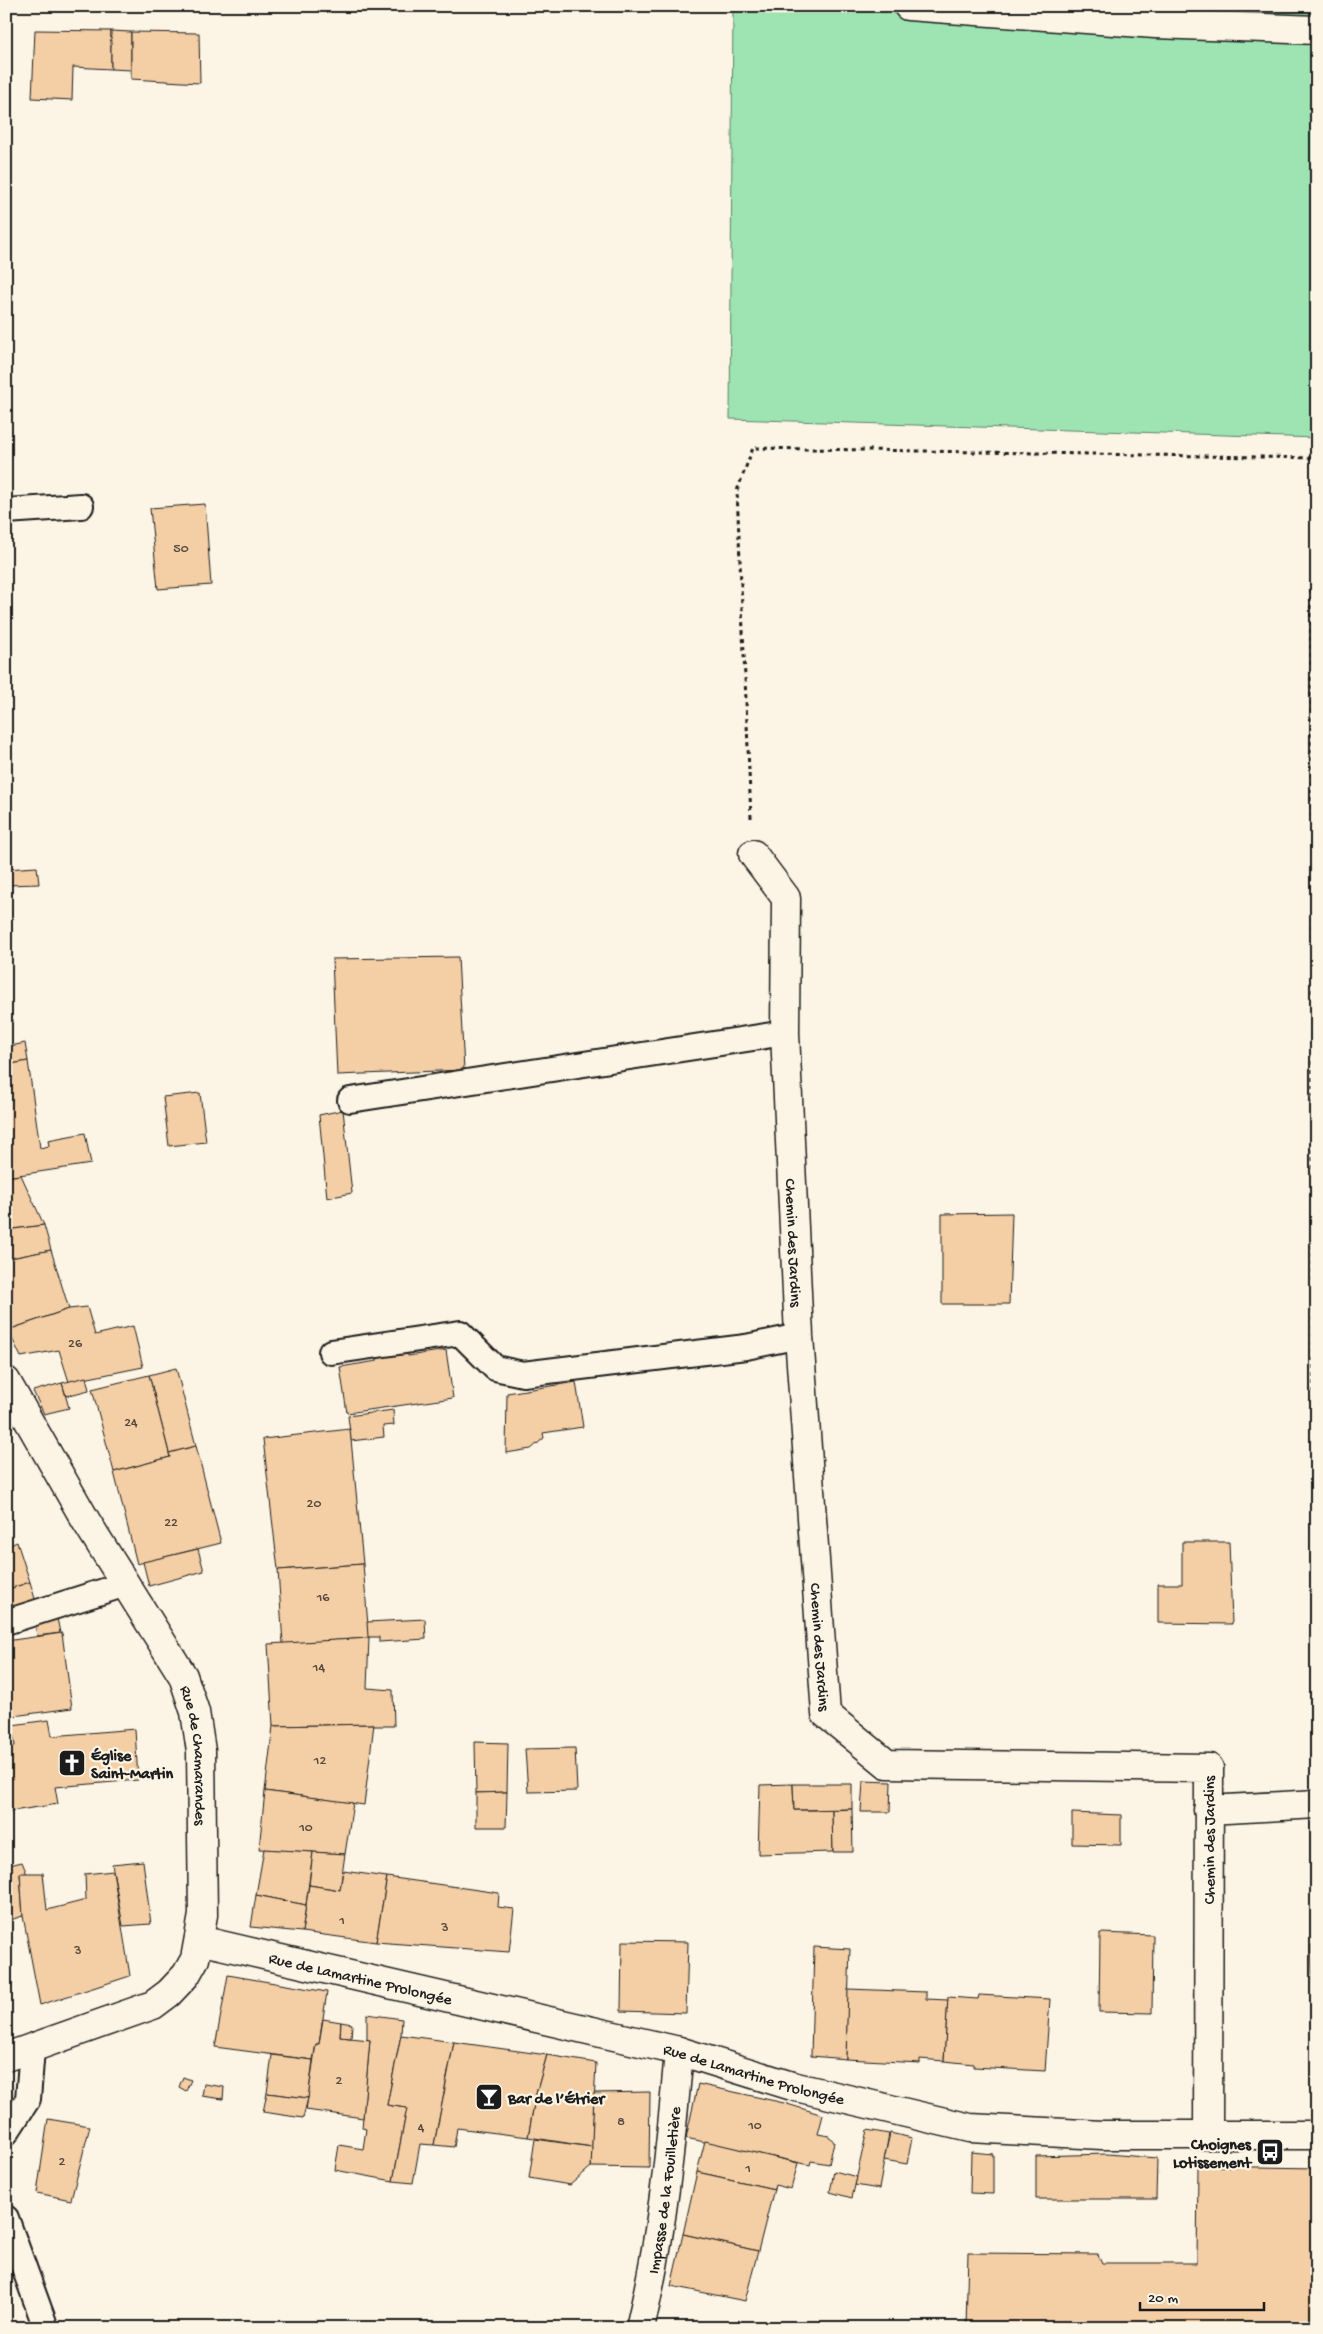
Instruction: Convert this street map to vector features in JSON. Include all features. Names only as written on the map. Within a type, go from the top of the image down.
[{"type":"street","points":[[908,6],[1155,24],[1317,30]]},
{"type":"street","name":"Chemin des Jardins","points":[[753,854],[786,898],[785,1033],[799,1336],[826,1714],[887,1764],[1209,1768],[1208,2135]]},
{"type":"street","name":"Rue de Chamarandes","points":[[6,1381],[86,1521],[183,1676],[195,1712],[201,1751],[203,1915],[195,1959],[186,1975],[169,1993],[153,2005],[6,2057]]},
{"type":"street","points":[[1208,1810],[1316,1804]]},
{"type":"street","name":"Rue de Lamartine Prolongée","points":[[199,1940],[679,2051],[792,2086],[970,2128],[1102,2135],[1317,2135]]},
{"type":"street","name":"Impasse de la Fouilletière","points":[[640,2328],[651,2282],[669,2162],[679,2051]]},
{"type":"lane","points":[[6,511],[81,506]]},
{"type":"lane","points":[[350,1100],[785,1033]]},
{"type":"lane","points":[[331,1352],[460,1334],[495,1368],[523,1374],[746,1346],[799,1336]]},
{"type":"lane","points":[[6,1622],[126,1584]]},
{"type":"lane","points":[[6,2133],[28,2099],[32,2049]]},
{"type":"lane","points":[[6,2218],[46,2328]]},
{"type":"path","points":[[753,854],[737,491],[753,448],[1317,458]]},
{"type":"path","points":[[1316,1804],[1312,586],[1317,580]]},
{"type":"green space","points":[[733,6],[1317,6],[1317,438],[730,419]]},
{"type":"building","points":[[35,30],[111,31],[111,69],[73,67],[72,100],[32,98]]},
{"type":"building","points":[[111,31],[131,32],[131,70],[111,69]]},
{"type":"building","points":[[131,32],[199,33],[200,83],[131,79]]},
{"type":"building","points":[[205,504],[211,585],[158,589],[150,508]]},
{"type":"building","points":[[37,867],[39,884],[6,885],[6,869]]},
{"type":"building","points":[[458,957],[464,1070],[337,1075],[332,959]]},
{"type":"building","points":[[25,1043],[28,1061],[6,1065],[6,1047]]},
{"type":"building","points":[[28,1061],[40,1148],[49,1146],[48,1140],[85,1133],[91,1164],[6,1177],[6,1065]]},
{"type":"building","points":[[200,1093],[206,1142],[169,1146],[163,1097]]},
{"type":"building","points":[[343,1110],[352,1193],[327,1198],[319,1115]]},
{"type":"building","points":[[21,1175],[44,1225],[6,1230],[6,1177]]},
{"type":"building","points":[[1012,1213],[1009,1304],[942,1304],[942,1214]]},
{"type":"building","points":[[44,1225],[51,1250],[6,1259],[6,1230]]},
{"type":"building","points":[[51,1250],[69,1309],[8,1330],[6,1259]]},
{"type":"building","points":[[87,1307],[95,1335],[133,1326],[143,1367],[69,1382],[59,1350],[21,1357],[8,1330],[69,1309]]},
{"type":"building","points":[[407,1348],[408,1356],[446,1350],[453,1398],[347,1413],[340,1367],[377,1361],[376,1352]]},
{"type":"building","points":[[176,1368],[196,1446],[169,1453],[149,1375]]},
{"type":"building","points":[[149,1375],[170,1457],[114,1472],[92,1389]]},
{"type":"building","points":[[86,1377],[89,1390],[66,1396],[62,1383]]},
{"type":"building","points":[[576,1382],[583,1427],[543,1433],[544,1438],[531,1449],[506,1453],[507,1393]]},
{"type":"building","points":[[62,1383],[69,1408],[44,1414],[33,1391]]},
{"type":"building","points":[[393,1410],[394,1425],[383,1426],[384,1437],[351,1441],[348,1416]]},
{"type":"building","points":[[350,1429],[363,1564],[278,1570],[263,1439]]},
{"type":"building","points":[[196,1446],[221,1543],[137,1564],[114,1472],[170,1457],[169,1453]]},
{"type":"building","points":[[17,1542],[30,1582],[6,1590],[6,1547]]},
{"type":"building","points":[[1182,1542],[1229,1542],[1232,1624],[1158,1623],[1158,1584],[1182,1584]]},
{"type":"building","points":[[198,1549],[204,1571],[149,1586],[143,1562]]},
{"type":"building","points":[[363,1564],[369,1638],[283,1644],[278,1570]]},
{"type":"building","points":[[30,1582],[36,1602],[6,1611],[6,1590]]},
{"type":"building","points":[[57,1618],[60,1633],[37,1636],[35,1624]]},
{"type":"building","points":[[425,1619],[426,1639],[379,1642],[379,1637],[368,1637],[367,1622]]},
{"type":"building","points":[[62,1633],[72,1708],[6,1717],[6,1641]]},
{"type":"building","points":[[369,1638],[367,1688],[393,1690],[394,1726],[374,1726],[374,1724],[273,1726],[268,1644]]},
{"type":"building","name":"Église Saint-Martin","points":[[49,1720],[52,1736],[135,1729],[138,1780],[55,1787],[58,1804],[6,1812],[6,1747],[15,1746],[12,1725]]},
{"type":"building","points":[[374,1724],[364,1805],[265,1791],[273,1726]]},
{"type":"building","points":[[475,1742],[508,1743],[507,1792],[476,1793]]},
{"type":"building","points":[[575,1748],[577,1791],[528,1792],[525,1749]]},
{"type":"building","points":[[863,1781],[891,1782],[890,1812],[861,1812]]},
{"type":"building","points":[[793,1784],[794,1810],[832,1810],[833,1852],[758,1854],[760,1785]]},
{"type":"building","points":[[793,1784],[852,1784],[852,1809],[794,1810]]},
{"type":"building","points":[[265,1791],[353,1803],[345,1854],[259,1849]]},
{"type":"building","points":[[507,1792],[506,1827],[476,1827],[476,1793]]},
{"type":"building","points":[[852,1809],[853,1852],[833,1852],[832,1810]]},
{"type":"building","points":[[1072,1813],[1121,1815],[1121,1845],[1072,1844]]},
{"type":"building","points":[[264,1849],[313,1852],[306,1905],[256,1895]]},
{"type":"building","points":[[313,1852],[345,1854],[340,1890],[309,1885]]},
{"type":"building","points":[[143,1861],[151,1924],[123,1926],[112,1864]]},
{"type":"building","points":[[22,1862],[27,1874],[20,1873],[23,1916],[10,1920],[6,1900],[6,1866]]},
{"type":"building","points":[[113,1871],[130,1976],[40,2005],[23,1916],[20,1873],[43,1873],[47,1910],[86,1900],[85,1874]]},
{"type":"building","points":[[343,1871],[387,1877],[376,1942],[302,1932],[309,1885],[340,1890]]},
{"type":"building","points":[[387,1877],[499,1893],[498,1907],[514,1909],[509,1952],[376,1942]]},
{"type":"building","points":[[256,1895],[306,1905],[302,1932],[251,1927]]},
{"type":"building","points":[[1100,1933],[1153,1935],[1152,2013],[1099,2012]]},
{"type":"building","points":[[622,1941],[688,1942],[686,2013],[621,2011]]},
{"type":"building","points":[[1311,1945],[1317,1945],[1317,2018],[1314,2018]]},
{"type":"building","points":[[814,1947],[850,1949],[846,2059],[811,2056]]},
{"type":"building","points":[[228,1975],[327,1992],[319,2044],[316,2044],[313,2060],[215,2047]]},
{"type":"building","points":[[848,1989],[926,1992],[926,1999],[948,2000],[944,2061],[920,2059],[920,2063],[846,2059]]},
{"type":"building","points":[[979,1995],[1050,1999],[1045,2071],[974,2067],[974,2064],[944,2061],[948,1997],[978,1999]]},
{"type":"building","points":[[367,2014],[402,2019],[401,2035],[387,2105],[407,2108],[393,2181],[335,2170],[339,2145],[363,2149],[366,2129],[362,2128],[370,2040],[367,2040]]},
{"type":"building","points":[[323,2019],[341,2022],[340,2037],[370,2040],[363,2118],[306,2110],[316,2044],[319,2044]]},
{"type":"building","points":[[341,2022],[352,2024],[351,2038],[340,2037]]},
{"type":"building","points":[[401,2035],[454,2042],[434,2145],[420,2144],[413,2183],[393,2181],[407,2108],[387,2105]]},
{"type":"building","name":"Bar de l’Étrier","points":[[454,2042],[547,2055],[536,2094],[528,2137],[457,2128],[454,2147],[434,2145]]},
{"type":"building","points":[[272,2055],[313,2060],[308,2098],[267,2093]]},
{"type":"building","points":[[547,2055],[596,2063],[592,2147],[528,2137],[536,2094]]},
{"type":"building","points":[[183,2077],[191,2080],[186,2091],[179,2087]]},
{"type":"building","points":[[204,2084],[224,2087],[223,2099],[202,2096]]},
{"type":"building","points":[[698,2084],[784,2103],[823,2115],[818,2134],[829,2136],[834,2142],[829,2164],[811,2161],[810,2165],[686,2138]]},
{"type":"building","points":[[650,2092],[649,2168],[591,2167],[594,2093]]},
{"type":"building","points":[[267,2093],[308,2098],[303,2118],[263,2112]]},
{"type":"building","points":[[48,2119],[90,2126],[71,2200],[37,2193]]},
{"type":"building","points":[[867,2130],[889,2134],[879,2189],[855,2185]]},
{"type":"building","points":[[890,2133],[912,2138],[907,2164],[884,2160]]},
{"type":"building","points":[[535,2139],[592,2147],[591,2167],[570,2185],[529,2178]]},
{"type":"building","points":[[705,2141],[798,2163],[791,2189],[775,2185],[774,2189],[697,2172]]},
{"type":"building","points":[[971,2152],[993,2154],[993,2194],[970,2193]]},
{"type":"building","points":[[1107,2154],[1157,2158],[1156,2199],[1036,2199],[1036,2156]]},
{"type":"building","points":[[1198,2166],[1317,2168],[1317,2328],[966,2328],[968,2253],[1098,2254],[1102,2263],[1197,2263]]},
{"type":"building","points":[[834,2171],[857,2177],[852,2198],[830,2192]]},
{"type":"building","points":[[697,2172],[774,2189],[758,2251],[683,2234]]},
{"type":"building","points":[[683,2234],[758,2251],[745,2301],[671,2286]]},
{"type":"place","name":"Église Saint-Martin","points":[[72,1763]]},
{"type":"place","name":"Bar de l’Étrier","points":[[489,2097]]},
{"type":"place","name":"Choignes Lotissement","points":[[1270,2152]]}]
